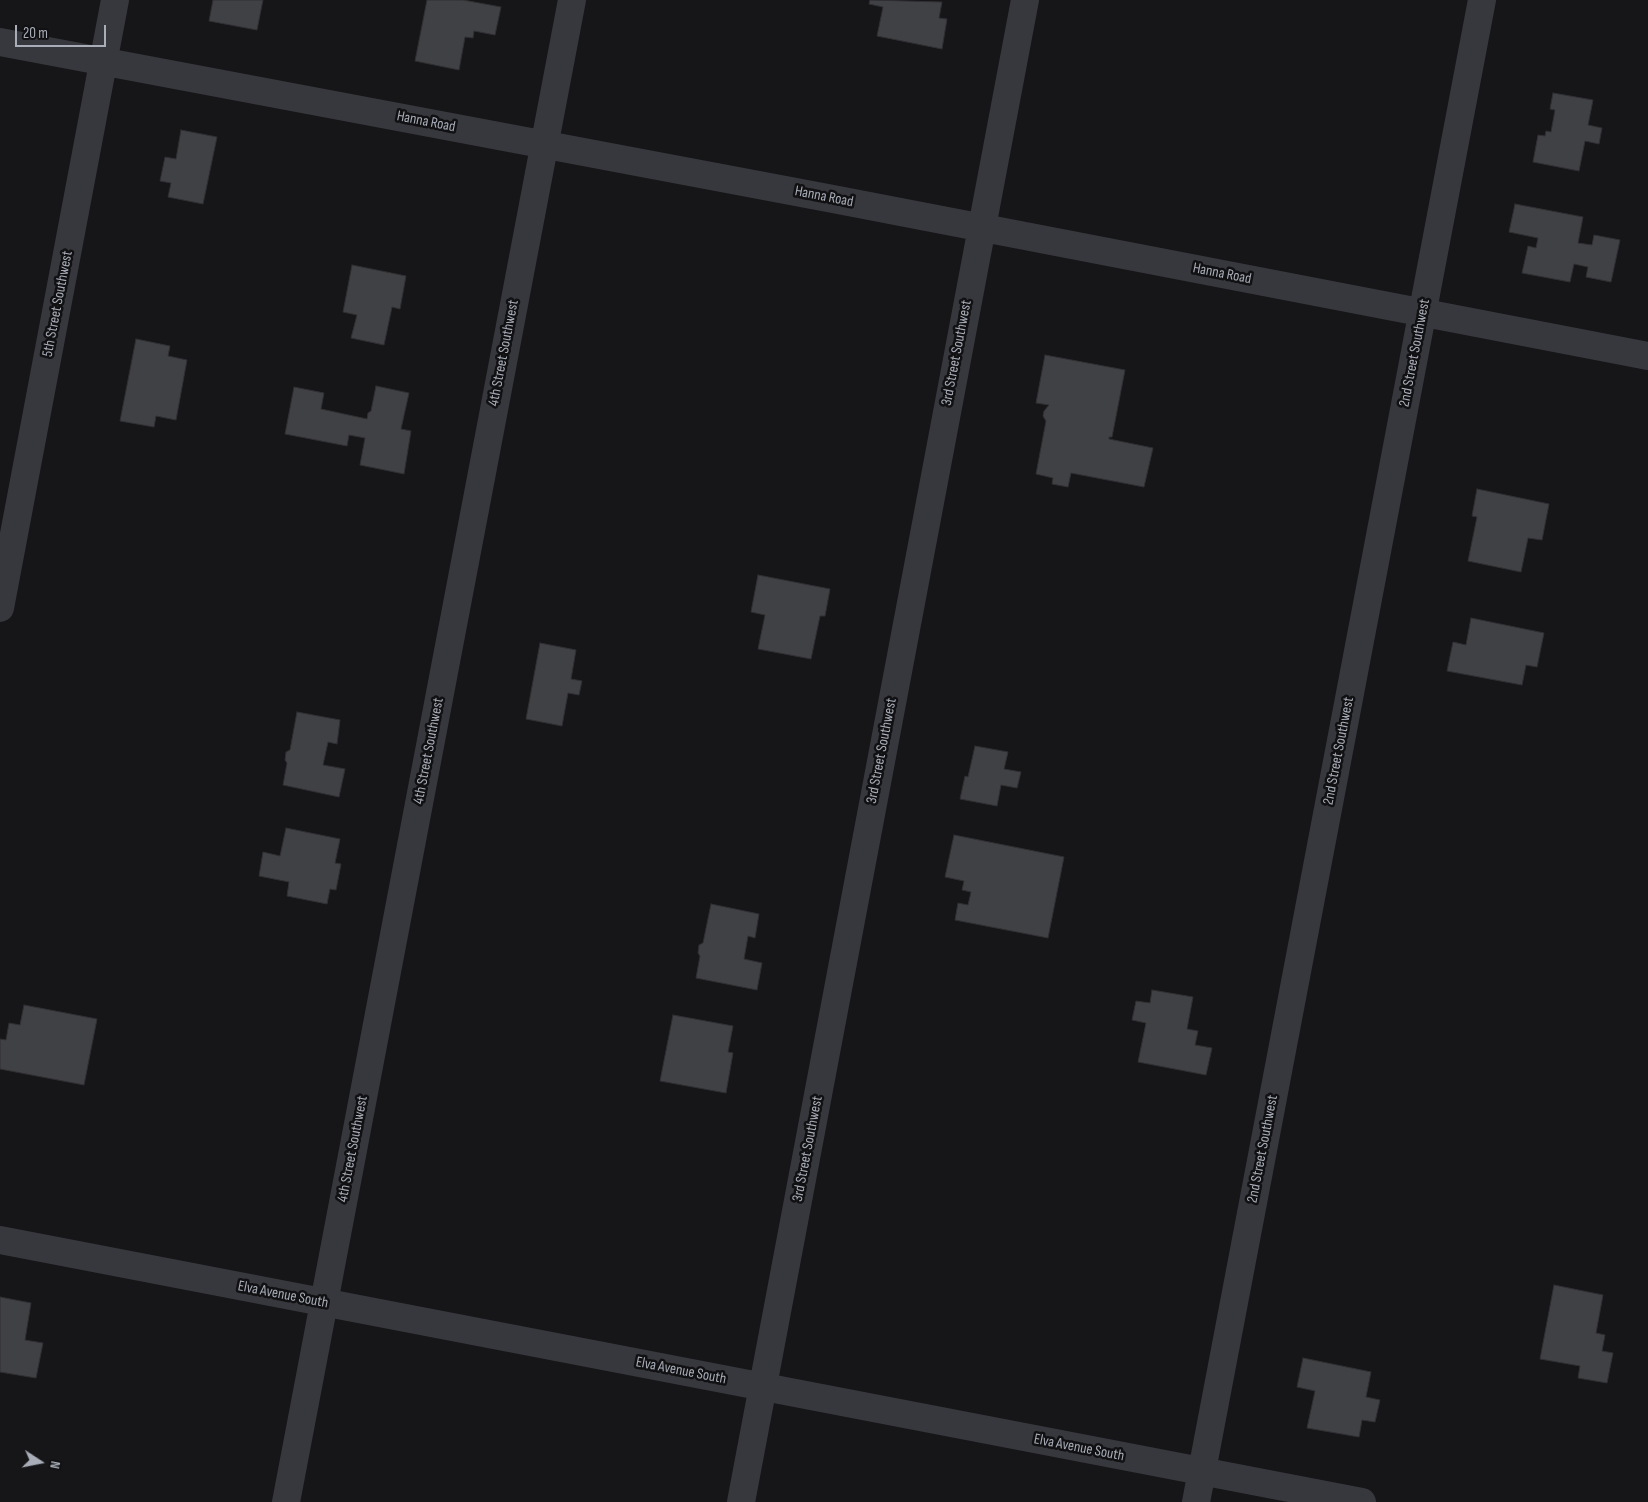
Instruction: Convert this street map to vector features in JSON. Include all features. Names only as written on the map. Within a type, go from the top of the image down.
[{"type":"street","name":"5th Street Southwest","points":[[0,608],[116,0]]},
{"type":"street","name":"4th Street Southwest","points":[[286,1502],[572,0]]},
{"type":"street","name":"3rd Street Southwest","points":[[741,1502],[980,228],[1025,0]]},
{"type":"street","name":"2nd Street Southwest","points":[[1196,1502],[1482,0]]},
{"type":"street","name":"Hanna Road","points":[[0,42],[1648,356]]},
{"type":"street","name":"Elva Avenue South","points":[[0,1240],[1362,1502]]},
{"type":"building","points":[[213,0],[263,0],[257,30],[209,21]]},
{"type":"building","points":[[427,0],[463,0],[501,7],[495,35],[474,31],[473,38],[465,37],[459,70],[415,61]]},
{"type":"building","points":[[870,0],[942,2],[939,18],[947,19],[942,49],[877,36],[883,7],[869,4]]},
{"type":"building","points":[[1553,93],[1593,100],[1588,125],[1602,128],[1599,144],[1585,141],[1579,171],[1533,162],[1538,135],[1545,136],[1546,131],[1551,132],[1555,110],[1550,109]]},
{"type":"building","points":[[181,130],[217,137],[203,204],[168,197],[171,183],[160,181],[165,157],[176,159]]},
{"type":"building","points":[[1515,204],[1583,217],[1578,243],[1592,245],[1594,235],[1620,240],[1611,282],[1586,277],[1588,267],[1574,264],[1570,282],[1522,273],[1528,246],[1536,248],[1538,238],[1509,232]]},
{"type":"building","points":[[352,265],[406,276],[400,309],[392,307],[384,345],[351,338],[357,315],[343,312]]},
{"type":"building","points":[[136,339],[170,346],[168,356],[187,360],[176,420],[156,416],[154,427],[120,421]]},
{"type":"building","points":[[1045,355],[1125,370],[1112,437],[1109,437],[1109,439],[1153,448],[1144,487],[1071,473],[1068,487],[1052,484],[1053,478],[1036,474],[1046,421],[1043,416],[1044,411],[1049,405],[1036,403]]},
{"type":"building","points":[[376,386],[409,393],[401,429],[411,431],[404,474],[360,465],[365,438],[349,435],[347,446],[285,434],[294,387],[324,393],[321,409],[367,419],[368,413],[371,411]]},
{"type":"building","points":[[1477,489],[1549,504],[1542,540],[1528,538],[1521,572],[1468,561],[1477,517],[1472,516]]},
{"type":"building","points":[[758,575],[830,589],[825,616],[820,616],[811,659],[758,649],[765,615],[751,612]]},
{"type":"building","points":[[1471,618],[1544,633],[1537,667],[1526,665],[1522,685],[1447,671],[1453,642],[1466,645]]},
{"type":"building","points":[[540,643],[576,650],[571,679],[582,681],[579,695],[568,693],[562,726],[526,719]]},
{"type":"building","points":[[297,712],[340,720],[337,744],[328,742],[323,765],[345,769],[339,797],[283,785],[287,763],[285,760],[286,752],[290,750]]},
{"type":"building","points":[[975,746],[1008,752],[1004,769],[1021,772],[1017,788],[1001,785],[997,806],[960,799],[965,776],[968,777]]},
{"type":"building","points":[[286,828],[340,839],[335,863],[341,864],[336,890],[330,889],[327,904],[287,896],[289,882],[259,876],[263,852],[280,856]]},
{"type":"building","points":[[954,835],[1064,857],[1048,938],[955,920],[958,903],[968,905],[971,892],[962,890],[964,881],[945,877]]},
{"type":"building","points":[[711,904],[759,914],[755,938],[748,936],[744,959],[762,963],[757,990],[696,978],[700,956],[698,953],[699,945],[703,943]]},
{"type":"building","points":[[1152,990],[1193,997],[1187,1029],[1198,1031],[1195,1045],[1212,1048],[1206,1075],[1138,1062],[1146,1023],[1132,1020],[1136,1001],[1150,1003]]},
{"type":"building","points":[[24,1005],[97,1019],[84,1085],[0,1069],[0,1039],[6,1040],[9,1023],[20,1025]]},
{"type":"building","points":[[673,1015],[733,1026],[728,1052],[733,1053],[726,1093],[660,1081]]},
{"type":"building","points":[[1554,1285],[1603,1295],[1596,1333],[1605,1335],[1602,1351],[1613,1353],[1607,1383],[1578,1378],[1580,1366],[1540,1359]]},
{"type":"building","points":[[0,1297],[31,1303],[25,1340],[43,1343],[36,1378],[0,1372]]},
{"type":"building","points":[[1303,1358],[1371,1372],[1366,1397],[1380,1400],[1375,1422],[1362,1420],[1359,1437],[1307,1428],[1315,1391],[1297,1387]]}]
